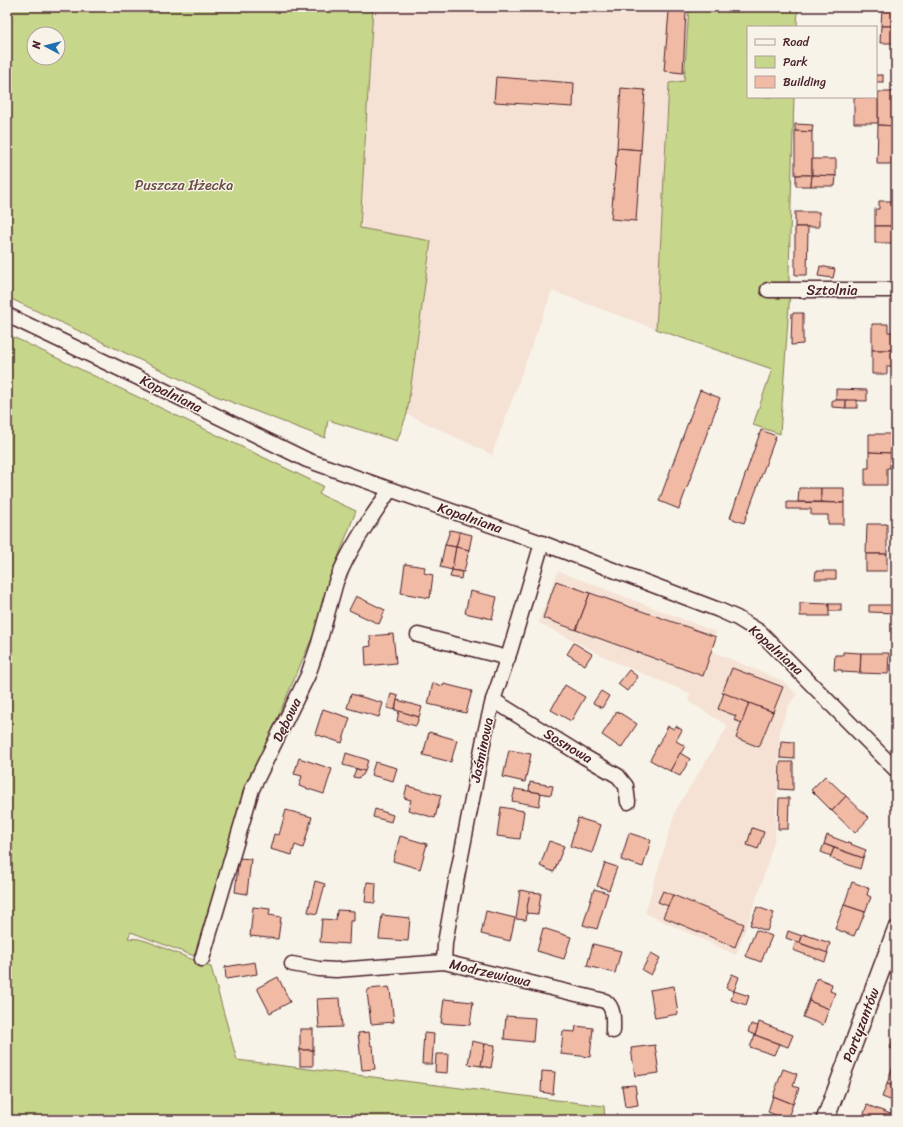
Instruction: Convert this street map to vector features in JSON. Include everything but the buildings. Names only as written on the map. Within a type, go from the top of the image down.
[{"type":"street","name":"Sztolnia","points":[[768,290],[896,290]]},
{"type":"street","name":"Kopalniana","points":[[7,315],[145,380],[306,460],[542,543],[719,610],[755,628],[802,673],[896,770]]},
{"type":"street","name":"Dębowa","points":[[202,959],[252,790],[308,675],[316,654],[336,582],[341,570],[366,525],[390,490]]},
{"type":"street","name":"Jaśminowa","points":[[444,962],[445,943],[456,880],[493,700],[508,658],[542,543]]},
{"type":"street","points":[[418,635],[508,658]]},
{"type":"street","name":"Sosnowa","points":[[493,700],[618,776],[626,786],[628,802]]},
{"type":"street","name":"Partyzantów","points":[[825,1120],[896,930]]},
{"type":"street","name":"Modrzewiowa","points":[[292,964],[319,969],[336,970],[444,962],[606,1001],[612,1009],[613,1031]]},
{"type":"shaded area","points":[[373,7],[689,7],[683,81],[668,82],[656,329],[552,291],[490,460],[491,454],[407,414],[431,241],[361,228]]},
{"type":"shaded area","points":[[558,571],[716,632],[709,650],[783,681],[797,694],[788,706],[780,730],[775,838],[761,885],[736,955],[645,913],[676,809],[728,726],[688,701],[690,693],[617,663],[539,623]]},
{"type":"green space","name":"Puszcza Iłżecka","points":[[7,7],[373,7],[360,228],[431,241],[407,414],[397,441],[328,420],[325,438],[216,396],[7,297]]},
{"type":"green space","points":[[689,7],[798,7],[797,26],[747,26],[747,98],[794,98],[789,271],[790,291],[780,434],[753,425],[772,369],[656,329],[669,83],[684,81]]},
{"type":"green space","points":[[7,334],[323,486],[319,494],[356,511],[332,573],[315,631],[245,793],[194,956],[131,932],[128,938],[149,942],[211,967],[237,1060],[604,1106],[605,1120],[7,1120]]}]
